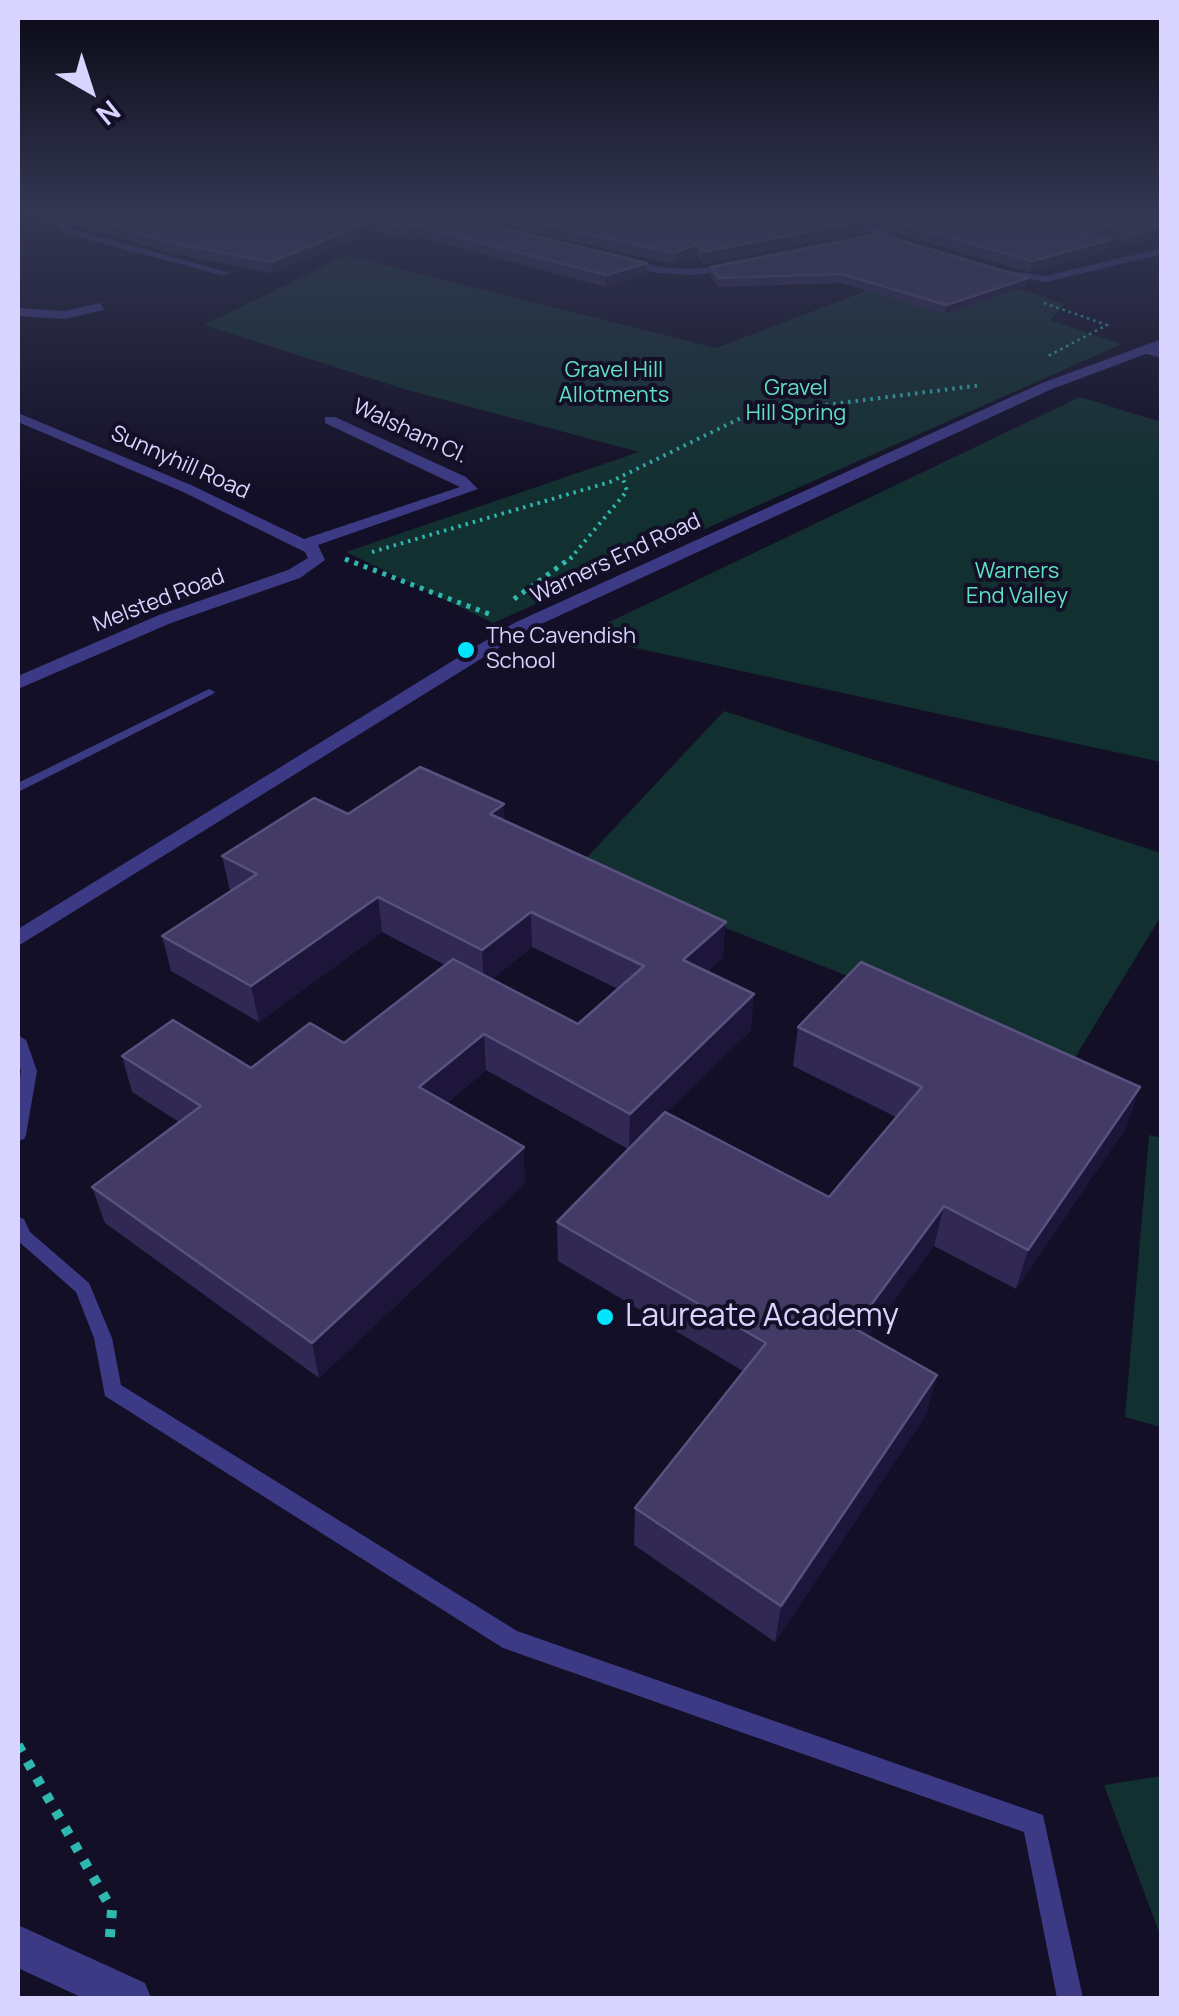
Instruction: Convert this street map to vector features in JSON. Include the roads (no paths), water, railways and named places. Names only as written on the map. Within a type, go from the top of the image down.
[{"type":"street","points":[[18,312],[64,315],[95,308]]},
{"type":"street","name":"Warners End Road","points":[[18,938],[520,627],[1047,386],[1156,349]]},
{"type":"street","name":"Sunnyhill Road","points":[[18,417],[186,488],[312,548],[317,560]]},
{"type":"street","name":"Walsham Cl.","points":[[304,545],[470,489],[461,480],[330,420]]},
{"type":"street","name":"Melsted Road","points":[[18,683],[165,620],[294,574],[317,560]]},
{"type":"street","points":[[18,1946],[118,1994]]},
{"type":"lane","points":[[18,788],[209,692]]},
{"type":"lane","points":[[18,1040],[30,1072],[18,1135]]},
{"type":"lane","points":[[18,1224],[23,1236],[83,1288],[103,1338],[112,1390],[511,1640],[1034,1824],[1070,1998]]},
{"type":"place","name":"The Cavendish School","points":[[466,650]]},
{"type":"place","name":"Laureate Academy","points":[[605,1317]]},
{"type":"park label","name":"Gravel Hill Allotments","points":[[614,384]]},
{"type":"park label","name":"Gravel Hill Spring","points":[[796,402]]},
{"type":"park label","name":"Warners End Valley","points":[[1017,584]]}]
